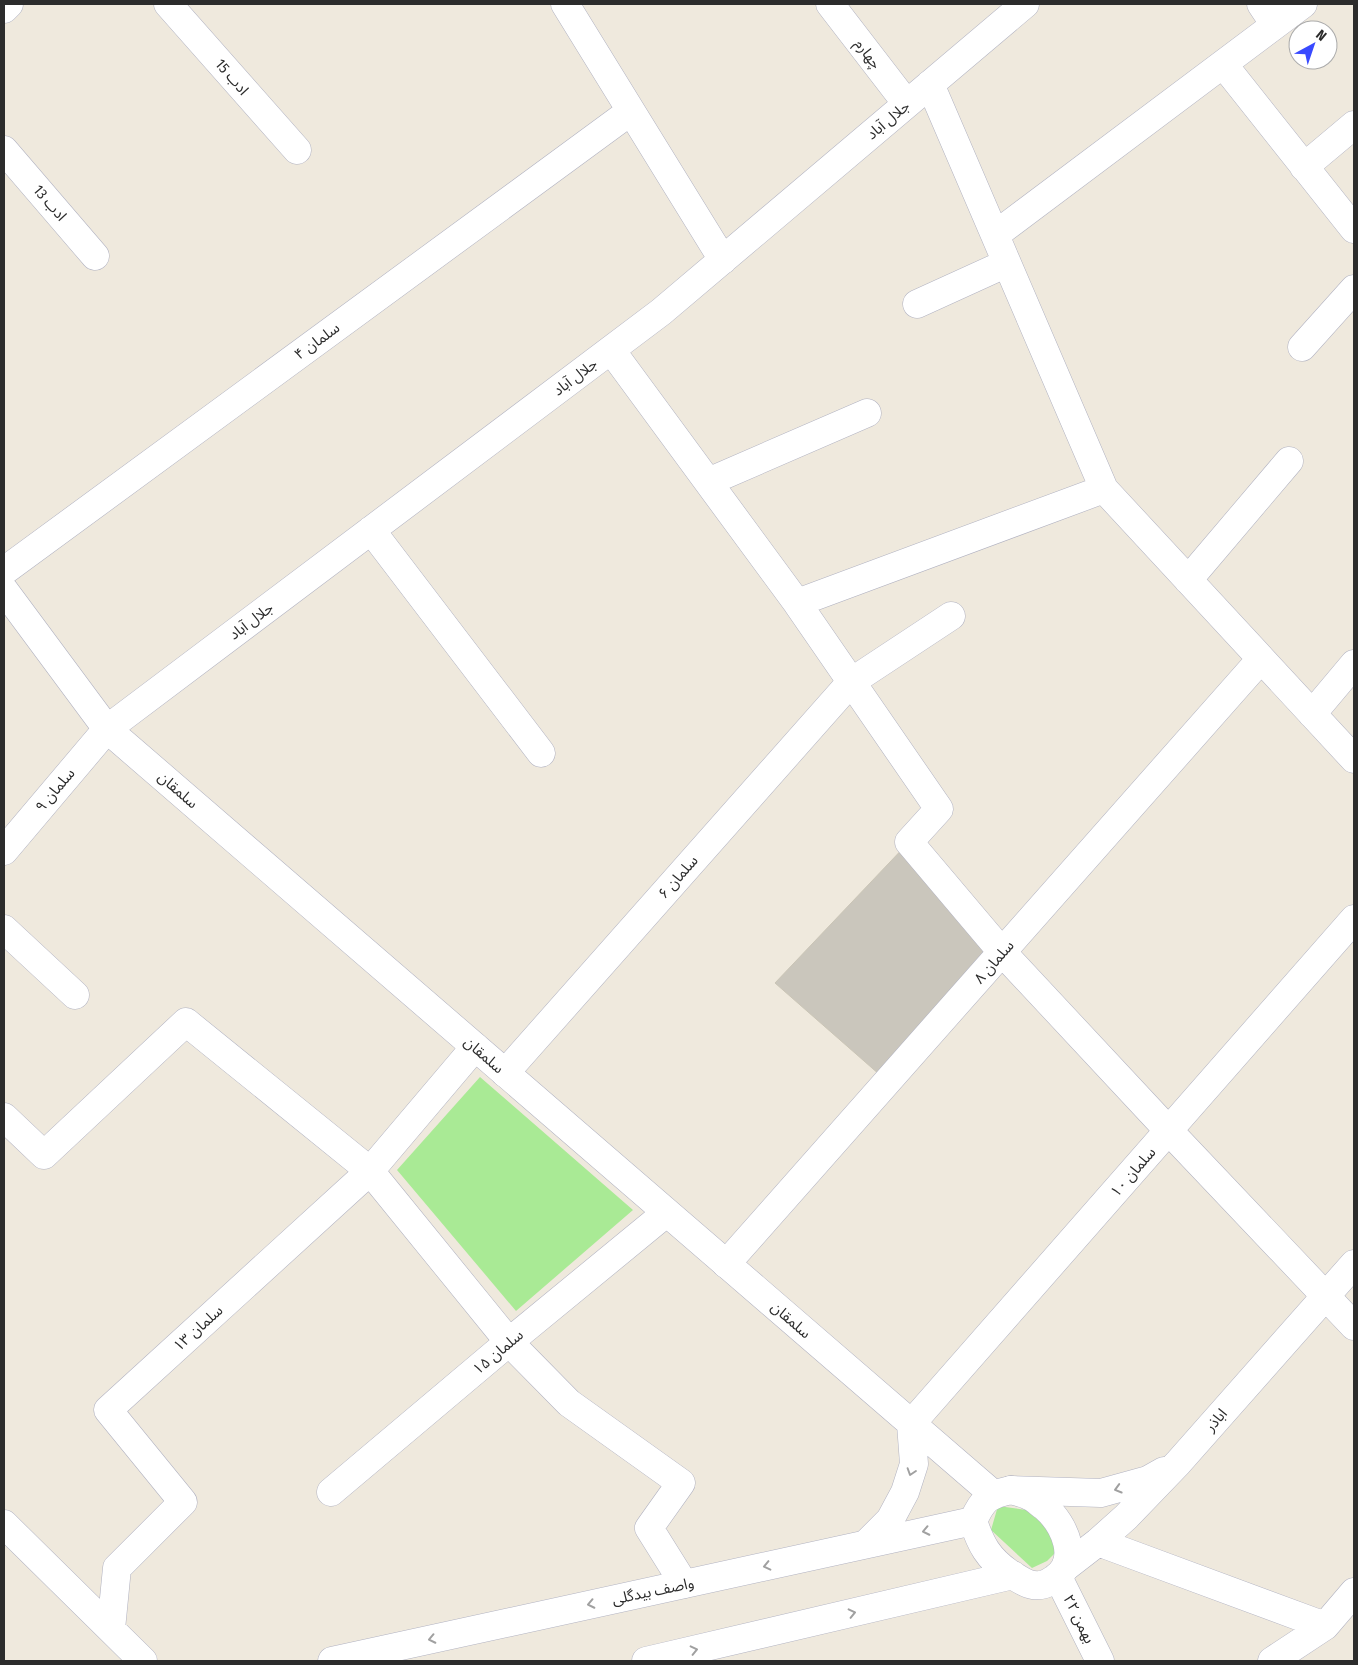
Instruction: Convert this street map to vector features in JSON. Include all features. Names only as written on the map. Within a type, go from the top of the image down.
[{"type":"street","points":[[4,9],[9,4]]},
{"type":"street","name":"ادب 15","points":[[168,4],[297,150]]},
{"type":"street","points":[[565,4],[723,260]]},
{"type":"street","name":"چهارم","points":[[830,4],[907,104]]},
{"type":"street","name":"جلال آباد","points":[[107,729],[661,312],[1025,4]]},
{"type":"street","points":[[995,235],[1223,64],[1268,14],[1303,4]]},
{"type":"street","points":[[1223,64],[1354,229]]},
{"type":"street","points":[[930,84],[1104,489],[1354,760]]},
{"type":"street","name":"سلمان ۴","points":[[4,571],[631,111]]},
{"type":"street","points":[[1304,166],[1354,125]]},
{"type":"street","name":"ادب 13","points":[[4,150],[95,256]]},
{"type":"street","points":[[917,304],[1006,262]]},
{"type":"street","points":[[1302,347],[1354,289]]},
{"type":"street","points":[[611,350],[797,603],[939,809],[909,842],[1002,952],[1354,1326]]},
{"type":"street","points":[[708,482],[867,413]]},
{"type":"street","points":[[1188,580],[1289,461]]},
{"type":"street","points":[[797,603],[1104,489]]},
{"type":"street","points":[[371,530],[540,753]]},
{"type":"street","name":"سلمقان","points":[[4,590],[107,729],[911,1424],[1002,1492]]},
{"type":"street","name":"سلمان ۶","points":[[505,1073],[851,682],[952,616]]},
{"type":"street","name":"سلمان ۸","points":[[726,1264],[1261,659]]},
{"type":"street","points":[[1312,714],[1354,664]]},
{"type":"street","name":"سلمان ۹","points":[[4,851],[107,729]]},
{"type":"street","name":"سلمان ۱۰","points":[[911,1424],[1354,919]]},
{"type":"street","points":[[4,929],[75,995]]},
{"type":"street","points":[[4,1117],[44,1154],[186,1022],[370,1171],[509,1342],[570,1403],[681,1483],[649,1528],[684,1584]]},
{"type":"street","name":"سلمان ۱۳","points":[[111,1629],[117,1568],[183,1502],[108,1410],[370,1171],[475,1047]]},
{"type":"street","name":"سلمان ۱۵","points":[[331,1492],[666,1213]]},
{"type":"street","name":"اباذر","points":[[1062,1571],[1126,1517],[1178,1463],[1354,1264]]},
{"type":"street","points":[[867,1543],[890,1520],[905,1492],[914,1464],[911,1424]]},
{"type":"street","points":[[1002,1492],[1031,1496],[1051,1512],[1063,1530],[1069,1548],[1062,1571],[1046,1585],[1031,1585],[1013,1576],[996,1564],[980,1542],[973,1520],[979,1507],[1002,1492],[1101,1494],[1148,1480],[1178,1463]]},
{"type":"street","name":"واصف بیدگلی","points":[[332,1661],[973,1520]]},
{"type":"street","points":[[4,1524],[143,1661]]},
{"type":"street","points":[[1098,1542],[1325,1626]]},
{"type":"street","name":"۲۲ بهمن","points":[[1062,1571],[1100,1661]]},
{"type":"street","points":[[646,1661],[1013,1576]]},
{"type":"street","points":[[1272,1661],[1325,1626],[1354,1592]]},
{"type":"green space","points":[[480,1077],[633,1210],[516,1311],[397,1170]]},
{"type":"green space","points":[[998,1506],[1026,1510],[1049,1529],[1057,1551],[1047,1561],[1032,1568],[991,1530]]},
{"type":"building","points":[[909,842],[1002,952],[888,1082],[775,983]]}]
